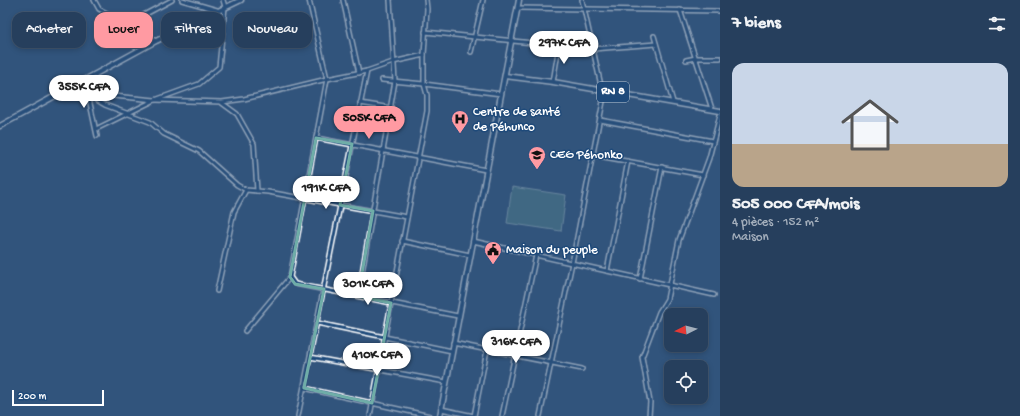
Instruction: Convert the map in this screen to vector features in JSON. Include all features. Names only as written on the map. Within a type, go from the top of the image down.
[{"type":"main road","points":[[0,126],[156,41],[217,10],[241,0]]},
{"type":"main road","points":[[440,416],[519,0]]},
{"type":"main road","name":"RN 8","points":[[505,76],[553,82],[720,111]]},
{"type":"street","points":[[94,0],[99,9],[105,12]]},
{"type":"street","points":[[150,12],[172,0]]},
{"type":"street","points":[[182,0],[217,10]]},
{"type":"street","points":[[96,129],[155,100],[199,84],[219,67],[225,7],[223,0]]},
{"type":"street","points":[[245,331],[290,277],[327,79],[309,0]]},
{"type":"street","points":[[343,0],[359,72]]},
{"type":"street","points":[[358,296],[395,81],[390,0]]},
{"type":"street","points":[[370,416],[427,111],[427,95],[424,84],[426,0]]},
{"type":"street","points":[[471,52],[483,0]]},
{"type":"street","points":[[540,416],[572,263],[600,120],[604,91],[582,0]]},
{"type":"street","points":[[518,8],[720,11]]},
{"type":"street","points":[[680,10],[712,109]]},
{"type":"street","points":[[425,32],[593,49],[656,44]]},
{"type":"street","points":[[654,36],[673,102]]},
{"type":"street","points":[[553,82],[559,46]]},
{"type":"street","points":[[87,89],[112,96],[155,100],[222,102],[244,99],[366,71],[393,62],[424,55]]},
{"type":"street","points":[[686,60],[696,58],[720,58]]},
{"type":"street","points":[[298,416],[366,71]]},
{"type":"street","points":[[85,80],[97,136]]},
{"type":"street","points":[[382,80],[501,94]]},
{"type":"street","points":[[88,95],[105,105],[150,122],[164,134],[199,151],[237,185],[246,190],[305,198],[407,217]]},
{"type":"street","points":[[222,102],[236,114],[254,144],[257,191]]},
{"type":"street","points":[[360,103],[391,108]]},
{"type":"street","points":[[649,416],[650,402],[642,357],[656,319],[667,299],[679,240],[703,175],[720,115]]},
{"type":"street","points":[[600,120],[713,141]]},
{"type":"street","points":[[316,138],[419,156],[486,170]]},
{"type":"street","points":[[593,155],[703,175]]},
{"type":"street","points":[[607,271],[628,161]]},
{"type":"street","points":[[640,279],[662,167]]},
{"type":"street","points":[[217,291],[234,212],[246,190]]},
{"type":"street","points":[[402,241],[470,255]]},
{"type":"street","points":[[473,241],[714,295]]},
{"type":"street","points":[[502,416],[536,255]]},
{"type":"street","points":[[290,277],[295,284],[458,316]]},
{"type":"street","points":[[317,324],[452,351]]},
{"type":"street","points":[[453,343],[582,369]]},
{"type":"street","points":[[441,409],[474,416],[487,350]]},
{"type":"street","points":[[310,357],[446,382]]},
{"type":"street","points":[[304,388],[430,416]]},
{"type":"highlighted area","points":[[316,138],[352,144],[340,205],[373,211],[358,296],[391,303],[372,403],[304,388],[324,289],[295,284],[290,277]]},
{"type":"green space","points":[[512,187],[566,195],[561,231],[507,223]]},
{"type":"place","name":"Centre de santé de Péhunco","points":[[460,134]]},
{"type":"place","name":"CEG Péhonko","points":[[537,170]]},
{"type":"place","name":"Maison du peuple","points":[[493,265]]}]
